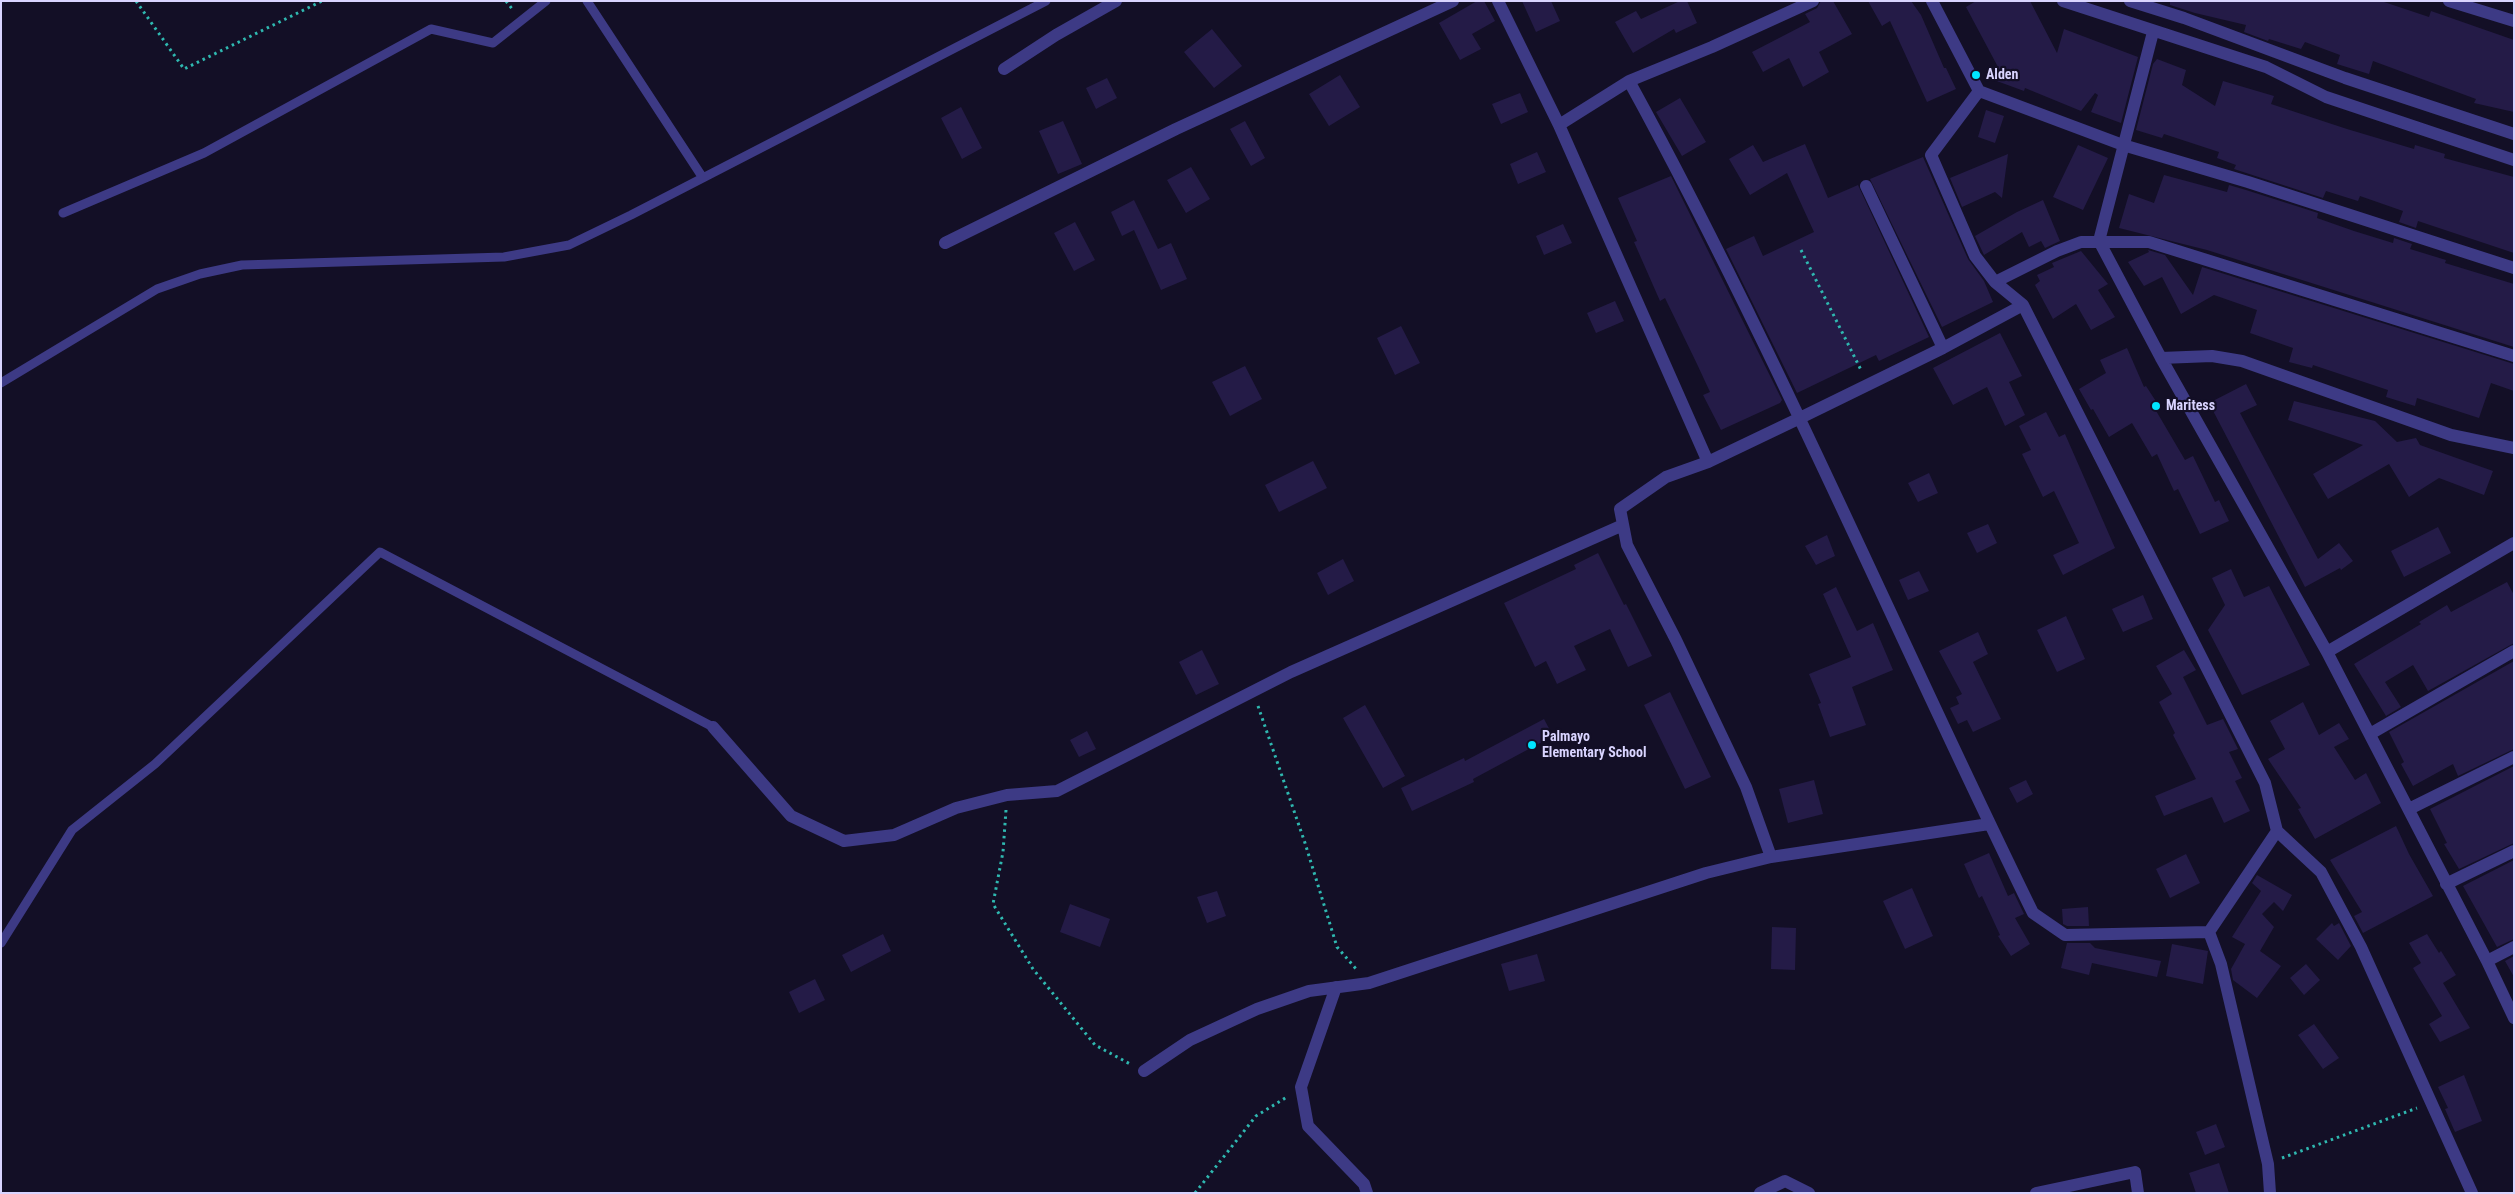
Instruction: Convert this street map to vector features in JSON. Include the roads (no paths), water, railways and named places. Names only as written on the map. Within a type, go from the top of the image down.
[{"type":"street","points":[[1004,69],[1056,35],[1116,1]]},
{"type":"street","points":[[945,243],[1123,155],[1453,1]]},
{"type":"street","points":[[1498,1],[1559,125],[1708,462]]},
{"type":"street","points":[[1559,125],[1629,81],[1712,47],[1813,1]]},
{"type":"street","points":[[1932,1],[1979,91],[2123,145],[2248,182],[2514,268]]},
{"type":"street","points":[[2063,1],[2266,67],[2326,97],[2514,160]]},
{"type":"street","points":[[2130,1],[2190,20],[2345,78],[2514,134]]},
{"type":"street","points":[[2449,1],[2514,21]]},
{"type":"street","points":[[2184,41],[2190,20]]},
{"type":"street","points":[[2154,32],[2099,242],[2161,358],[2328,652],[2487,961],[2514,1018]]},
{"type":"street","points":[[1629,81],[1683,180],[1800,418],[1989,824],[2033,913],[2065,934],[2209,932]]},
{"type":"street","points":[[1979,91],[1931,155],[1975,256],[1995,282],[2024,305],[2264,783],[2276,831],[2321,872],[2360,947],[2472,1193]]},
{"type":"street","points":[[1866,186],[1943,348]]},
{"type":"street","points":[[1995,282],[2057,251],[2081,242],[2149,242],[2514,356]]},
{"type":"street","points":[[1772,857],[1746,787],[1676,640],[1627,545],[1620,509],[1666,477],[1708,462],[1800,418],[1943,348],[2024,305]]},
{"type":"street","points":[[2161,358],[2212,356],[2242,361],[2451,435],[2514,448]]},
{"type":"street","points":[[713,727],[791,816],[844,841],[894,834],[956,808],[1007,795],[1057,790],[1291,672],[1623,526]]},
{"type":"street","points":[[2328,652],[2514,543]]},
{"type":"street","points":[[2370,734],[2514,651]]},
{"type":"street","points":[[2409,809],[2514,757]]},
{"type":"street","points":[[1144,1071],[1190,1040],[1257,1009],[1309,991],[1369,983],[1706,873],[1772,857],[1989,824]]},
{"type":"street","points":[[2209,932],[2276,831]]},
{"type":"street","points":[[2446,884],[2514,851]]},
{"type":"street","points":[[2209,932],[2221,964],[2268,1164],[2270,1193]]},
{"type":"street","points":[[2487,961],[2514,948]]},
{"type":"street","points":[[1336,988],[1301,1087],[1308,1126],[1364,1184],[1367,1193]]},
{"type":"street","points":[[2036,1193],[2135,1172],[2138,1193]]},
{"type":"street","points":[[1760,1193],[1785,1181],[1809,1193]]},
{"type":"lane","points":[[63,213],[204,153],[431,29],[493,43],[546,1]]},
{"type":"lane","points":[[587,1],[703,178]]},
{"type":"lane","points":[[1,383],[157,289],[200,274],[242,265],[504,257],[569,245],[1046,1]]},
{"type":"lane","points":[[1,942],[72,830],[155,764],[380,552],[713,727]]},
{"type":"place","name":"Alden","points":[[1976,75]]},
{"type":"place","name":"Maritess","points":[[2156,406]]},
{"type":"place","name":"Palmayo Elementary School","points":[[1532,745]]}]
